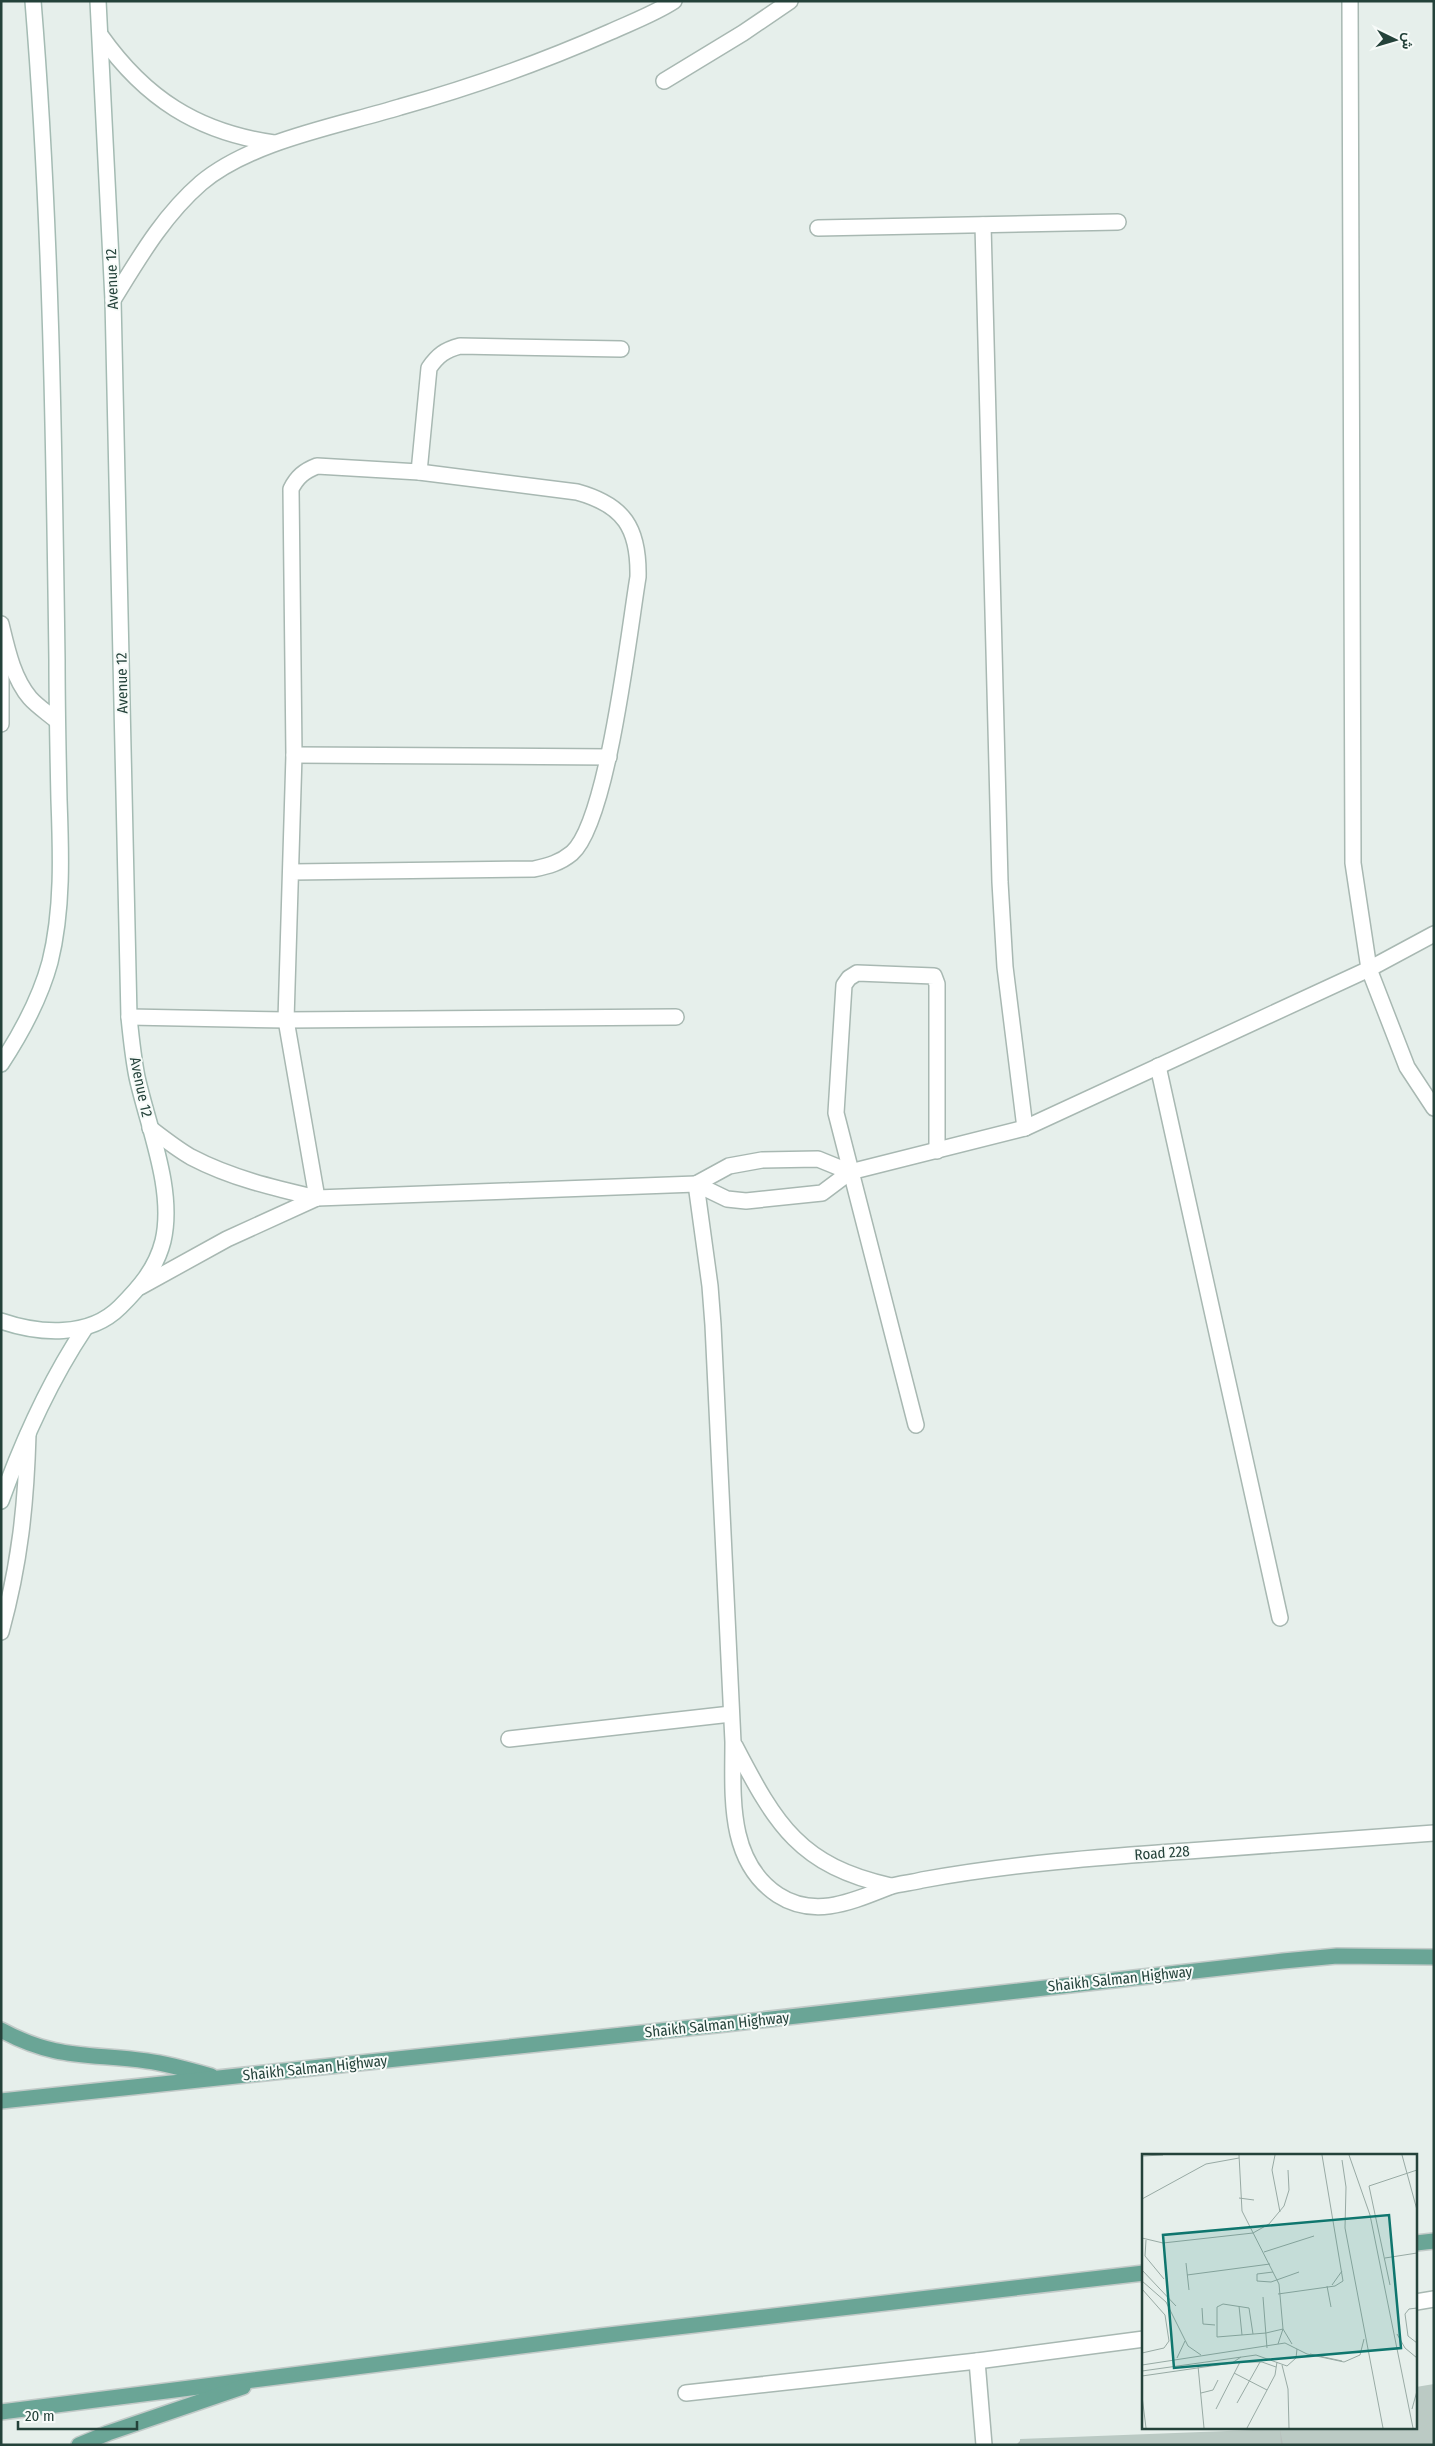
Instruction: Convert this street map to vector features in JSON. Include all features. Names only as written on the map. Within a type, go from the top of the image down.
[{"type":"main road","name":"Shaikh Salman Highway","points":[[1,2101],[1283,1960],[1347,1956],[1434,1957]]},
{"type":"main road","points":[[1,2030],[37,2048],[57,2053],[148,2061],[220,2078]]},
{"type":"main road","points":[[1418,2243],[1434,2241]]},
{"type":"main road","points":[[1,2412],[600,2336],[1142,2273]]},
{"type":"main road","points":[[79,2445],[108,2433],[274,2377]]},
{"type":"street","points":[[1,1064],[22,1032],[38,997],[50,961],[56,925],[61,844],[52,371],[43,154],[33,1]]},
{"type":"street","name":"Avenue 12","points":[[1,1321],[20,1328],[55,1331],[85,1328],[112,1314],[140,1287],[152,1270],[163,1242],[167,1212],[163,1182],[137,1077],[129,1016],[113,300],[98,1]]},
{"type":"street","points":[[113,300],[152,237],[181,201],[224,166],[275,144],[505,74],[584,44],[674,1]]},
{"type":"street","points":[[664,81],[743,33],[790,1]]},
{"type":"street","points":[[1350,1],[1353,863],[1369,969],[1408,1066],[1434,1108]]},
{"type":"street","points":[[101,36],[119,60],[163,102],[189,118],[216,130],[245,139],[275,144]]},
{"type":"street","points":[[818,228],[1118,222]]},
{"type":"street","points":[[983,225],[1001,891],[1005,967],[1025,1128]]},
{"type":"street","points":[[419,472],[430,368],[436,357],[447,349],[460,346],[621,349]]},
{"type":"street","points":[[292,872],[534,869],[555,864],[573,852],[586,834],[609,757],[638,577],[638,553],[632,531],[618,512],[599,499],[577,492],[419,472],[317,466],[306,470],[297,479],[291,490],[294,755],[292,872],[286,1020],[317,1198]]},
{"type":"street","points":[[1,624],[13,666],[30,698],[58,721]]},
{"type":"street","points":[[1,664],[1,724]]},
{"type":"street","points":[[294,755],[609,757]]},
{"type":"street","points":[[150,1128],[190,1157],[221,1170],[258,1185],[317,1198],[696,1184],[728,1199],[764,1200],[822,1193],[850,1172],[1025,1128],[1369,969],[1434,934]]},
{"type":"street","points":[[916,1425],[836,1113],[844,985],[849,978],[857,973],[934,976],[937,984],[937,1151]]},
{"type":"street","points":[[129,1016],[286,1020],[676,1017]]},
{"type":"street","points":[[1158,1066],[1280,1618]]},
{"type":"street","points":[[696,1184],[711,1174],[729,1166],[762,1160],[818,1159],[850,1172]]},
{"type":"street","points":[[696,1184],[710,1286],[733,1742],[733,1806],[743,1854],[757,1877],[779,1896],[807,1906],[838,1906],[864,1898],[891,1886]]},
{"type":"street","points":[[140,1287],[227,1239],[317,1198]]},
{"type":"street","name":"Avenue 12","points":[[1,1501],[28,1432],[53,1378],[85,1328]]},
{"type":"street","points":[[1,1632],[19,1556],[25,1516],[28,1432]]},
{"type":"street","points":[[509,1739],[731,1714]]},
{"type":"street","points":[[733,1742],[769,1807],[787,1832],[809,1853],[833,1868],[861,1880],[891,1886]]},
{"type":"street","name":"Road 228","points":[[891,1886],[964,1872],[1034,1863],[1434,1833]]},
{"type":"street","points":[[1418,2302],[1434,2299]]},
{"type":"street","points":[[686,2393],[978,2361],[1142,2338]]},
{"type":"street","points":[[978,2361],[984,2445]]},
{"type":"building","points":[[1434,2384],[1434,2445],[1283,2445],[1280,2428],[1418,2428],[1418,2387]]},
{"type":"building","points":[[1280,2429],[1281,2445],[1020,2445],[1020,2439]]}]
